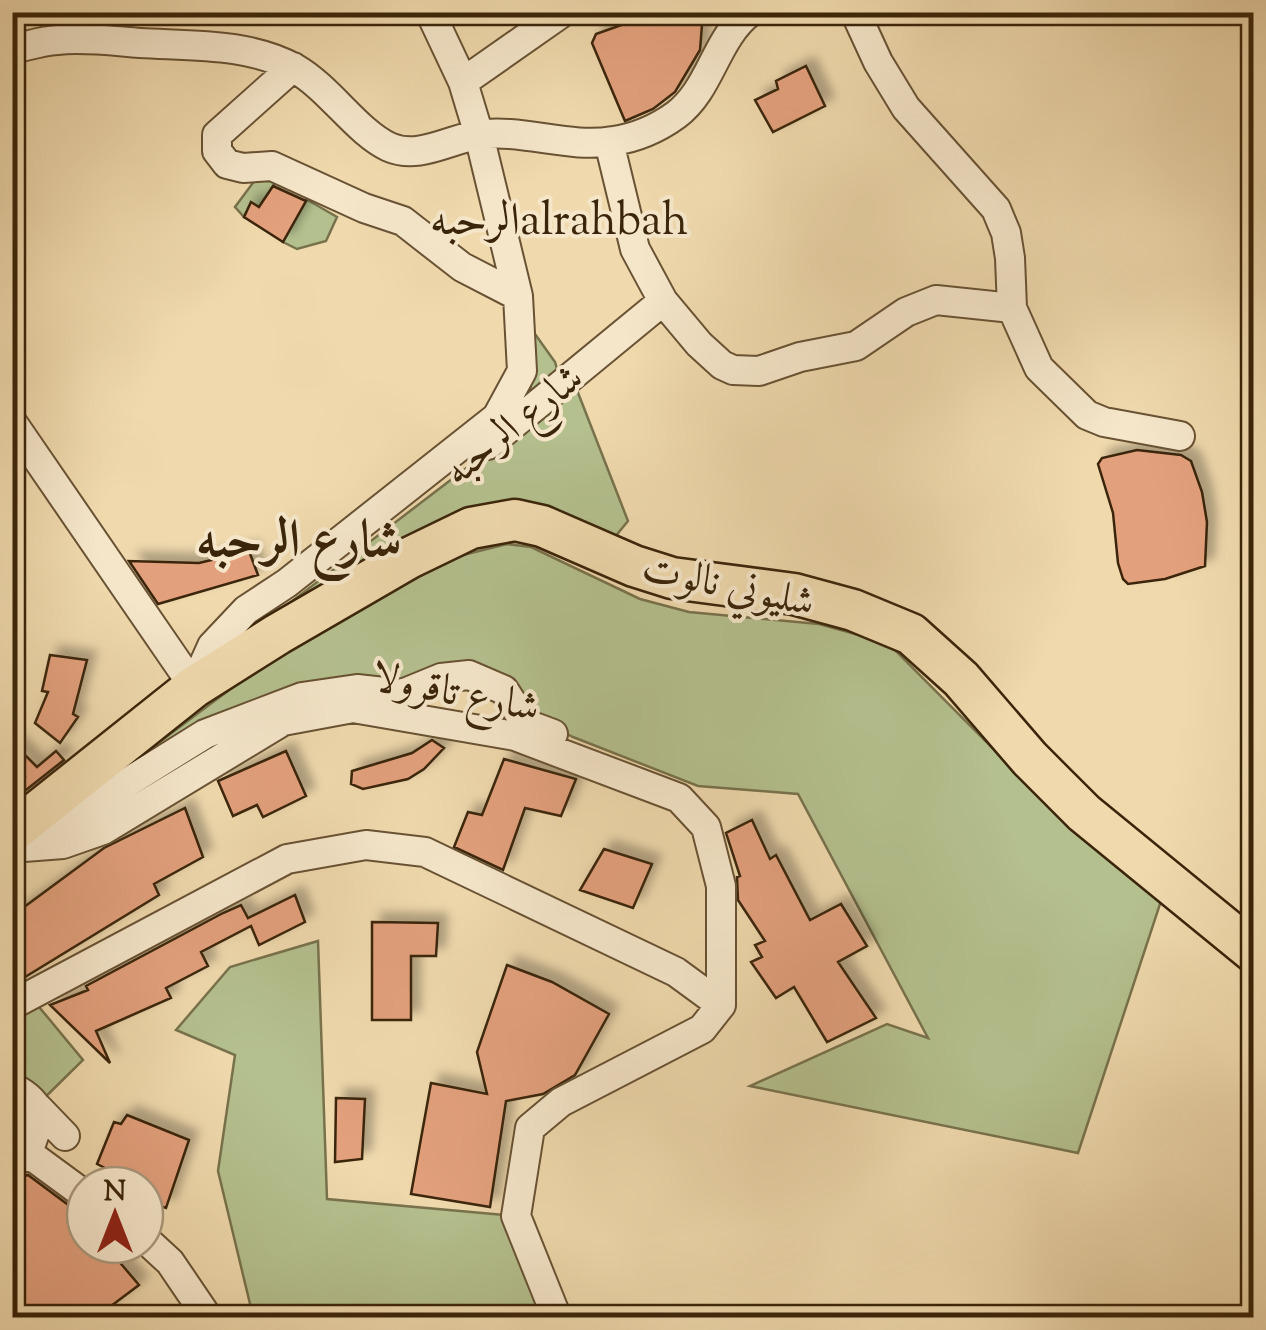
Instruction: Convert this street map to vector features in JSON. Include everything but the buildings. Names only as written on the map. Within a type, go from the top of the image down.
[{"type":"highway","name":"شليوني نالوت","points":[[16,847],[46,804],[194,687],[409,558],[471,528],[515,520],[542,526],[672,578],[794,594],[853,610],[911,634],[961,679],[1030,759],[1084,813],[1254,952]]},
{"type":"street","points":[[194,687],[212,646],[258,600],[286,584],[497,416],[522,371],[518,296],[479,134],[464,82],[430,12]]},
{"type":"street","points":[[464,82],[562,12]]},
{"type":"street","points":[[855,12],[878,62],[906,108],[996,209],[1006,233],[1012,308],[1039,368],[1087,415],[1104,422],[1180,436]]},
{"type":"street","points":[[12,49],[58,40],[238,50],[293,68],[314,80],[388,146],[405,151],[423,150],[479,134],[609,142],[634,136],[676,115],[696,96],[742,15]]},
{"type":"street","points":[[293,68],[218,135],[215,143],[220,158],[235,167],[272,166],[402,221],[462,267],[518,296]]},
{"type":"street","points":[[609,142],[636,249],[663,301],[722,365],[746,372],[856,346],[906,312],[936,300],[1012,308]]},
{"type":"street","name":"شارع الرحبه","points":[[258,600],[293,594],[512,426],[663,301]]},
{"type":"street","points":[[12,422],[194,687]]},
{"type":"street","points":[[16,847],[205,734],[302,697],[357,689],[402,694],[441,678],[469,675],[504,690],[526,724],[692,786],[679,798],[706,827],[720,886],[721,1005],[702,1030],[561,1102],[530,1128],[516,1216],[557,1318]]},
{"type":"street","name":"شارع تاقرولا","points":[[16,847],[63,844],[103,830],[283,721],[353,708],[515,736],[679,798]]},
{"type":"street","points":[[12,1005],[288,858],[366,846],[425,852],[676,972],[721,1005]]},
{"type":"street","points":[[12,1087],[30,1096],[65,1136]]},
{"type":"street","points":[[38,1108],[38,1122],[20,1158],[65,1183]]},
{"type":"street","points":[[165,1257],[208,1318]]},
{"type":"green space","points":[[261,172],[278,179],[259,207],[251,203],[244,217],[235,207]]},
{"type":"green space","points":[[306,199],[337,217],[326,241],[297,249],[283,242]]},
{"type":"green space","points":[[535,334],[555,362],[560,380],[530,394]]},
{"type":"green space","points":[[575,385],[628,521],[609,544],[543,505],[469,524],[300,617],[291,602]]},
{"type":"green space","points":[[507,544],[531,547],[640,599],[689,612],[819,624],[888,643],[1060,816],[1161,901],[1078,1153],[750,1086],[887,1024],[928,1038],[798,794],[698,786],[573,737],[468,683],[299,703],[122,770],[260,667],[459,556]]},
{"type":"green space","points":[[318,941],[327,1199],[516,1216],[557,1317],[248,1317],[251,1308],[218,1171],[235,1055],[176,1030],[230,967]]},
{"type":"green space","points":[[30,996],[83,1060],[13,1129],[13,1004]]},
{"type":"district","name":"الرحبهalrahbah","points":[[559,218]]},
{"type":"district","name":"شارع الرحبه","points":[[299,538]]}]
